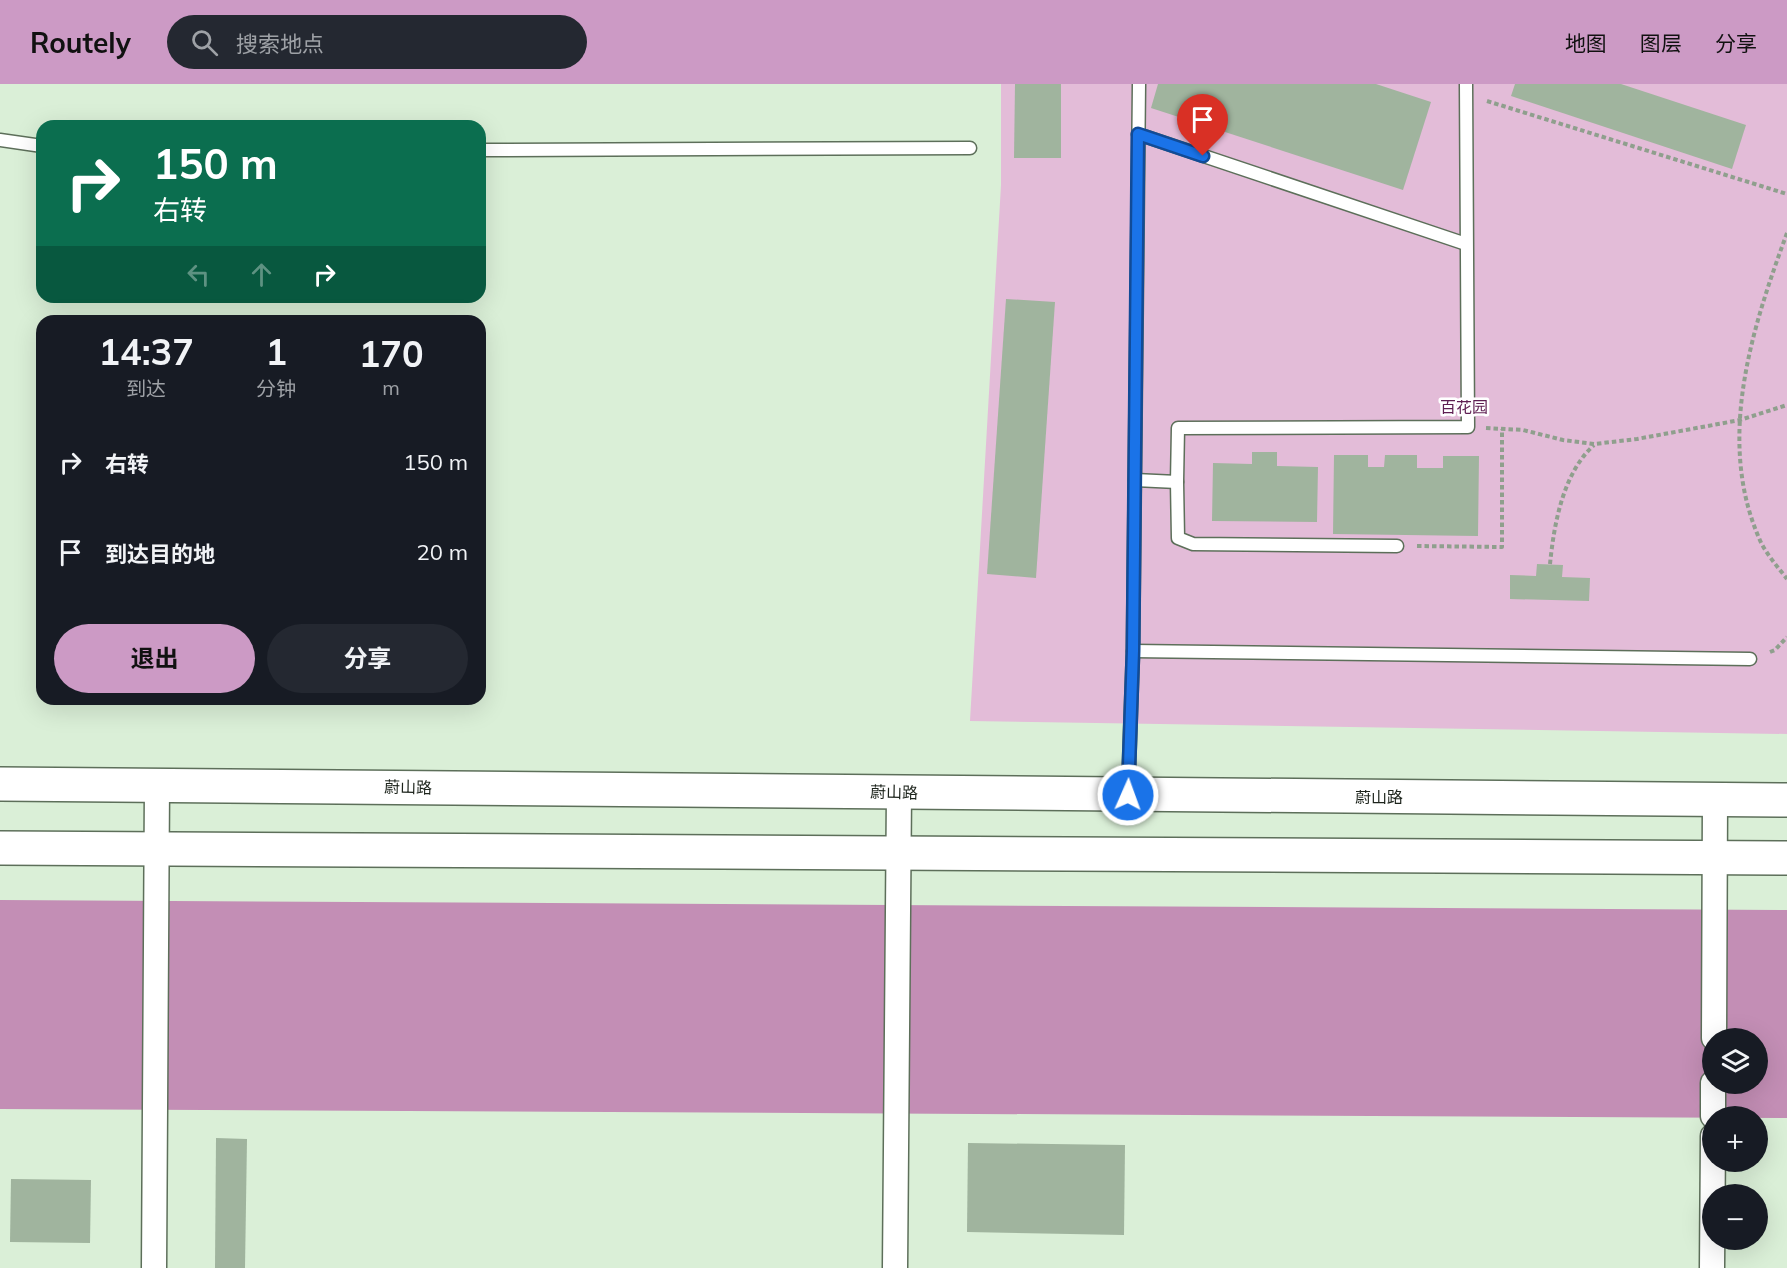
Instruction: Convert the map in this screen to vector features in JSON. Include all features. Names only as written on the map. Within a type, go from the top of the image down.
[{"type":"main road","name":"蔚山路","points":[[0,784],[1787,800]]},
{"type":"main road","points":[[0,848],[899,855],[1787,858]]},
{"type":"street","points":[[154,1268],[157,785]]},
{"type":"street","points":[[896,1268],[899,792]]},
{"type":"street","points":[[1714,1028],[1715,799]]},
{"type":"street","points":[[1712,1268],[1713,1172]]},
{"type":"lane","points":[[1128,795],[1133,651],[1138,84]]},
{"type":"lane","points":[[1397,546],[1193,544],[1178,538],[1178,428],[1468,427],[1466,89]]},
{"type":"lane","points":[[1138,134],[1466,244]]},
{"type":"lane","points":[[0,140],[36,145]]},
{"type":"lane","points":[[486,150],[970,148]]},
{"type":"lane","points":[[1135,480],[1177,482]]},
{"type":"lane","points":[[1133,651],[1750,658]]},
{"type":"path","points":[[1466,89],[1787,194]]},
{"type":"path","points":[[1787,233],[1760,307],[1750,343],[1740,420],[1744,480],[1759,539],[1787,579]]},
{"type":"path","points":[[1468,427],[1523,430],[1594,444],[1740,420],[1787,405]]},
{"type":"path","points":[[1397,546],[1502,547],[1502,429]]},
{"type":"path","points":[[1550,564],[1553,537],[1571,476],[1581,457],[1594,444]]},
{"type":"green space","name":"百花园","points":[[1001,84],[1787,84],[1787,734],[970,721],[1001,185]]},
{"type":"shaded area","points":[[0,900],[1787,910],[1787,1118],[1768,1118],[1768,1106],[1702,1106],[1702,1118],[0,1109]]},
{"type":"building","points":[[1015,84],[1061,84],[1061,158],[1014,158]]},
{"type":"building","points":[[1158,84],[1376,84],[1431,102],[1403,190],[1151,108]]},
{"type":"building","points":[[1515,84],[1621,84],[1746,125],[1732,169],[1511,96]]},
{"type":"building","points":[[1006,299],[1055,302],[1036,578],[987,574]]},
{"type":"building","points":[[1252,452],[1277,452],[1277,466],[1318,467],[1317,522],[1212,521],[1213,463],[1252,464]]},
{"type":"building","points":[[1334,455],[1368,455],[1368,467],[1384,467],[1385,455],[1417,455],[1417,468],[1443,468],[1443,456],[1479,456],[1478,536],[1333,534]]},
{"type":"building","points":[[1537,564],[1563,565],[1562,577],[1590,578],[1589,601],[1510,599],[1510,575],[1536,576]]},
{"type":"building","points":[[216,1138],[247,1139],[245,1268],[215,1268]]},
{"type":"building","points":[[968,1143],[1125,1145],[1124,1235],[967,1232]]},
{"type":"building","points":[[11,1179],[91,1180],[90,1243],[10,1242]]},
{"type":"route","points":[[1128,795],[1133,651],[1138,134],[1203,156]]}]
